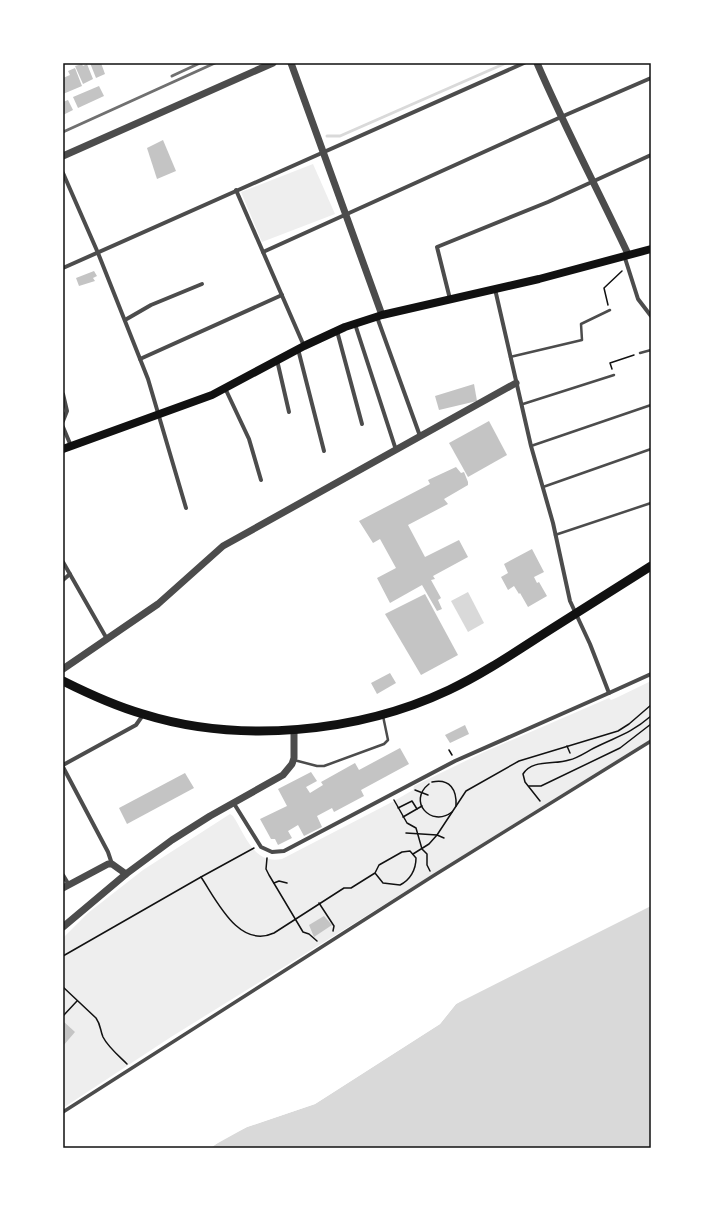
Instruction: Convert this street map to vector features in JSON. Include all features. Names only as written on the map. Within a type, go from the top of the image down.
[{"type":"highway","points":[[63,681],[109,702],[143,714],[178,723],[217,728],[294,730],[382,715],[416,704],[467,681],[651,566]]},
{"type":"main road","points":[[67,448],[212,394],[301,347],[355,324],[380,316],[450,299],[539,280],[626,254],[651,249]]},
{"type":"street","points":[[63,156],[273,63]]},
{"type":"street","points":[[291,63],[346,214],[420,436]]},
{"type":"street","points":[[63,268],[524,63]]},
{"type":"street","points":[[537,63],[560,117],[594,181],[626,254],[628,268],[638,299],[651,316]]},
{"type":"street","points":[[263,252],[560,117],[651,78]]},
{"type":"street","points":[[450,299],[438,247],[548,202],[651,156]]},
{"type":"street","points":[[63,173],[98,253],[140,359],[160,414],[186,508]]},
{"type":"street","points":[[236,190],[282,295],[301,347],[324,450]]},
{"type":"street","points":[[125,320],[151,305],[202,284]]},
{"type":"street","points":[[495,289],[516,384],[523,404],[531,446],[555,535],[570,601],[590,644],[609,693]]},
{"type":"street","points":[[140,359],[282,295]]},
{"type":"street","points":[[355,324],[396,450]]},
{"type":"street","points":[[336,331],[362,424]]},
{"type":"street","points":[[277,359],[289,412]]},
{"type":"street","points":[[63,669],[158,604],[223,546],[516,384]]},
{"type":"street","points":[[225,388],[249,439],[261,480]]},
{"type":"street","points":[[63,394],[67,411],[63,422]]},
{"type":"street","points":[[63,426],[67,448]]},
{"type":"street","points":[[63,562],[107,639]]},
{"type":"street","points":[[63,580],[70,574]]},
{"type":"street","points":[[233,802],[261,847],[272,852],[284,851],[455,761],[651,674]]},
{"type":"street","points":[[126,874],[112,864],[108,852],[63,766],[136,725],[143,714]]},
{"type":"street","points":[[63,927],[126,874],[172,840],[233,802],[283,774],[294,760],[294,730]]},
{"type":"street","points":[[63,1112],[651,741]]},
{"type":"street","points":[[63,875],[66,886],[105,865],[112,864]]},
{"type":"lane","points":[[510,357],[582,340],[581,324],[610,310]]},
{"type":"lane","points":[[640,353],[651,350]]},
{"type":"lane","points":[[523,404],[614,374]]},
{"type":"lane","points":[[531,446],[651,405]]},
{"type":"lane","points":[[542,487],[651,449]]},
{"type":"lane","points":[[555,535],[651,503]]},
{"type":"lane","points":[[294,760],[317,766],[324,766],[384,744],[388,740],[382,715]]},
{"type":"path","points":[[610,310],[604,288],[628,268]]},
{"type":"path","points":[[614,374],[610,363],[640,353]]},
{"type":"path","points":[[414,854],[422,849],[437,835],[454,810],[463,793],[500,770],[519,761],[618,731],[629,724],[651,705]]},
{"type":"path","points":[[545,808],[525,782],[523,774],[526,769],[538,764],[570,760],[595,747],[627,734],[651,716]]},
{"type":"path","points":[[529,786],[541,786],[620,748],[651,724]]},
{"type":"path","points":[[567,746],[570,753]]},
{"type":"path","points":[[449,750],[453,757]]},
{"type":"path","points":[[454,810],[445,816],[435,817],[426,812],[422,806],[420,798],[424,788],[433,782],[438,781],[448,783],[457,795],[456,806]]},
{"type":"path","points":[[412,789],[428,795]]},
{"type":"path","points":[[393,798],[407,823],[416,828],[422,849],[427,854],[427,865]]},
{"type":"path","points":[[398,808],[412,801],[417,809]]},
{"type":"path","points":[[403,817],[422,806]]},
{"type":"path","points":[[406,833],[437,835],[444,838]]},
{"type":"path","points":[[63,956],[255,848]]},
{"type":"path","points":[[201,877],[228,918],[248,934],[269,935],[344,888],[351,888],[375,873],[379,865],[402,852],[406,850],[414,854]]},
{"type":"path","points":[[375,873],[383,883],[394,885],[405,882],[411,877],[416,863],[414,854]]},
{"type":"path","points":[[267,858],[266,869],[303,932],[310,934],[314,940],[326,945]]},
{"type":"path","points":[[362,875],[365,879]]},
{"type":"path","points":[[273,883],[279,881],[287,882]]},
{"type":"path","points":[[320,903],[334,926],[333,941]]},
{"type":"path","points":[[63,987],[100,1023],[104,1039],[131,1068]]},
{"type":"path","points":[[63,1016],[77,1001]]},
{"type":"shaded area","points":[[313,164],[335,214],[262,242],[241,192]]},
{"type":"shaded area","points":[[468,592],[484,623],[468,632],[451,601]]},
{"type":"shaded area","points":[[651,681],[651,739],[171,1037],[63,1108],[63,938],[88,913],[143,870],[230,814],[233,816],[252,847],[258,853],[264,858],[272,860],[282,859],[394,801],[413,790],[414,786],[484,752],[609,698],[611,700],[616,698]]},
{"type":"shaded area","points":[[651,906],[651,1148],[211,1148],[224,1138],[247,1127],[315,1104],[440,1024],[456,1004]]},
{"type":"pier","points":[[474,993],[456,1004],[440,1024],[315,1104],[247,1127],[209,1148],[223,1136],[246,1126],[314,1102],[438,1023],[454,1003]]},
{"type":"building","points":[[90,63],[101,63],[105,74],[96,78]]},
{"type":"building","points":[[82,64],[83,66],[87,64],[93,79],[83,84],[75,66]]},
{"type":"building","points":[[75,68],[82,86],[63,94],[63,78],[70,75],[68,71]]},
{"type":"building","points":[[99,86],[104,96],[78,108],[73,97]]},
{"type":"building","points":[[68,100],[73,110],[63,115],[63,102]]},
{"type":"building","points":[[163,140],[176,171],[157,179],[147,148]]},
{"type":"building","points":[[94,271],[97,276],[93,278],[95,281],[79,286],[76,278]]},
{"type":"building","points":[[474,384],[477,401],[439,410],[435,396]]},
{"type":"building","points":[[489,421],[507,455],[468,477],[449,443]]},
{"type":"building","points":[[456,467],[461,473],[464,472],[468,485],[444,499],[448,504],[408,525],[425,557],[459,540],[468,557],[433,576],[435,579],[431,580],[441,598],[438,600],[442,609],[437,611],[422,585],[390,603],[377,578],[396,568],[380,539],[373,543],[359,521],[430,484],[428,480]]},
{"type":"building","points":[[532,549],[544,572],[534,577],[537,583],[539,582],[547,596],[528,607],[514,586],[508,590],[501,577],[508,573],[504,564]]},
{"type":"building","points":[[425,594],[458,655],[421,675],[385,614]]},
{"type":"building","points":[[390,673],[396,683],[377,694],[371,683]]},
{"type":"building","points":[[465,725],[469,734],[450,743],[445,735]]},
{"type":"building","points":[[400,748],[409,764],[361,790],[364,796],[334,812],[332,808],[317,816],[322,827],[304,836],[298,825],[288,831],[292,838],[278,845],[275,839],[271,839],[260,819],[287,806],[278,789],[311,772],[317,781],[306,787],[310,793],[323,785],[321,782],[355,763],[359,770]]},
{"type":"building","points":[[185,773],[194,788],[127,824],[119,808]]},
{"type":"building","points":[[324,916],[332,925],[314,937],[309,925]]},
{"type":"building","points":[[63,1021],[75,1032],[63,1046]]},
{"type":"waterway","points":[[327,136],[340,136],[506,63]]},
{"type":"railway","points":[[172,76],[200,63]]},
{"type":"railway","points":[[63,132],[215,63]]}]
